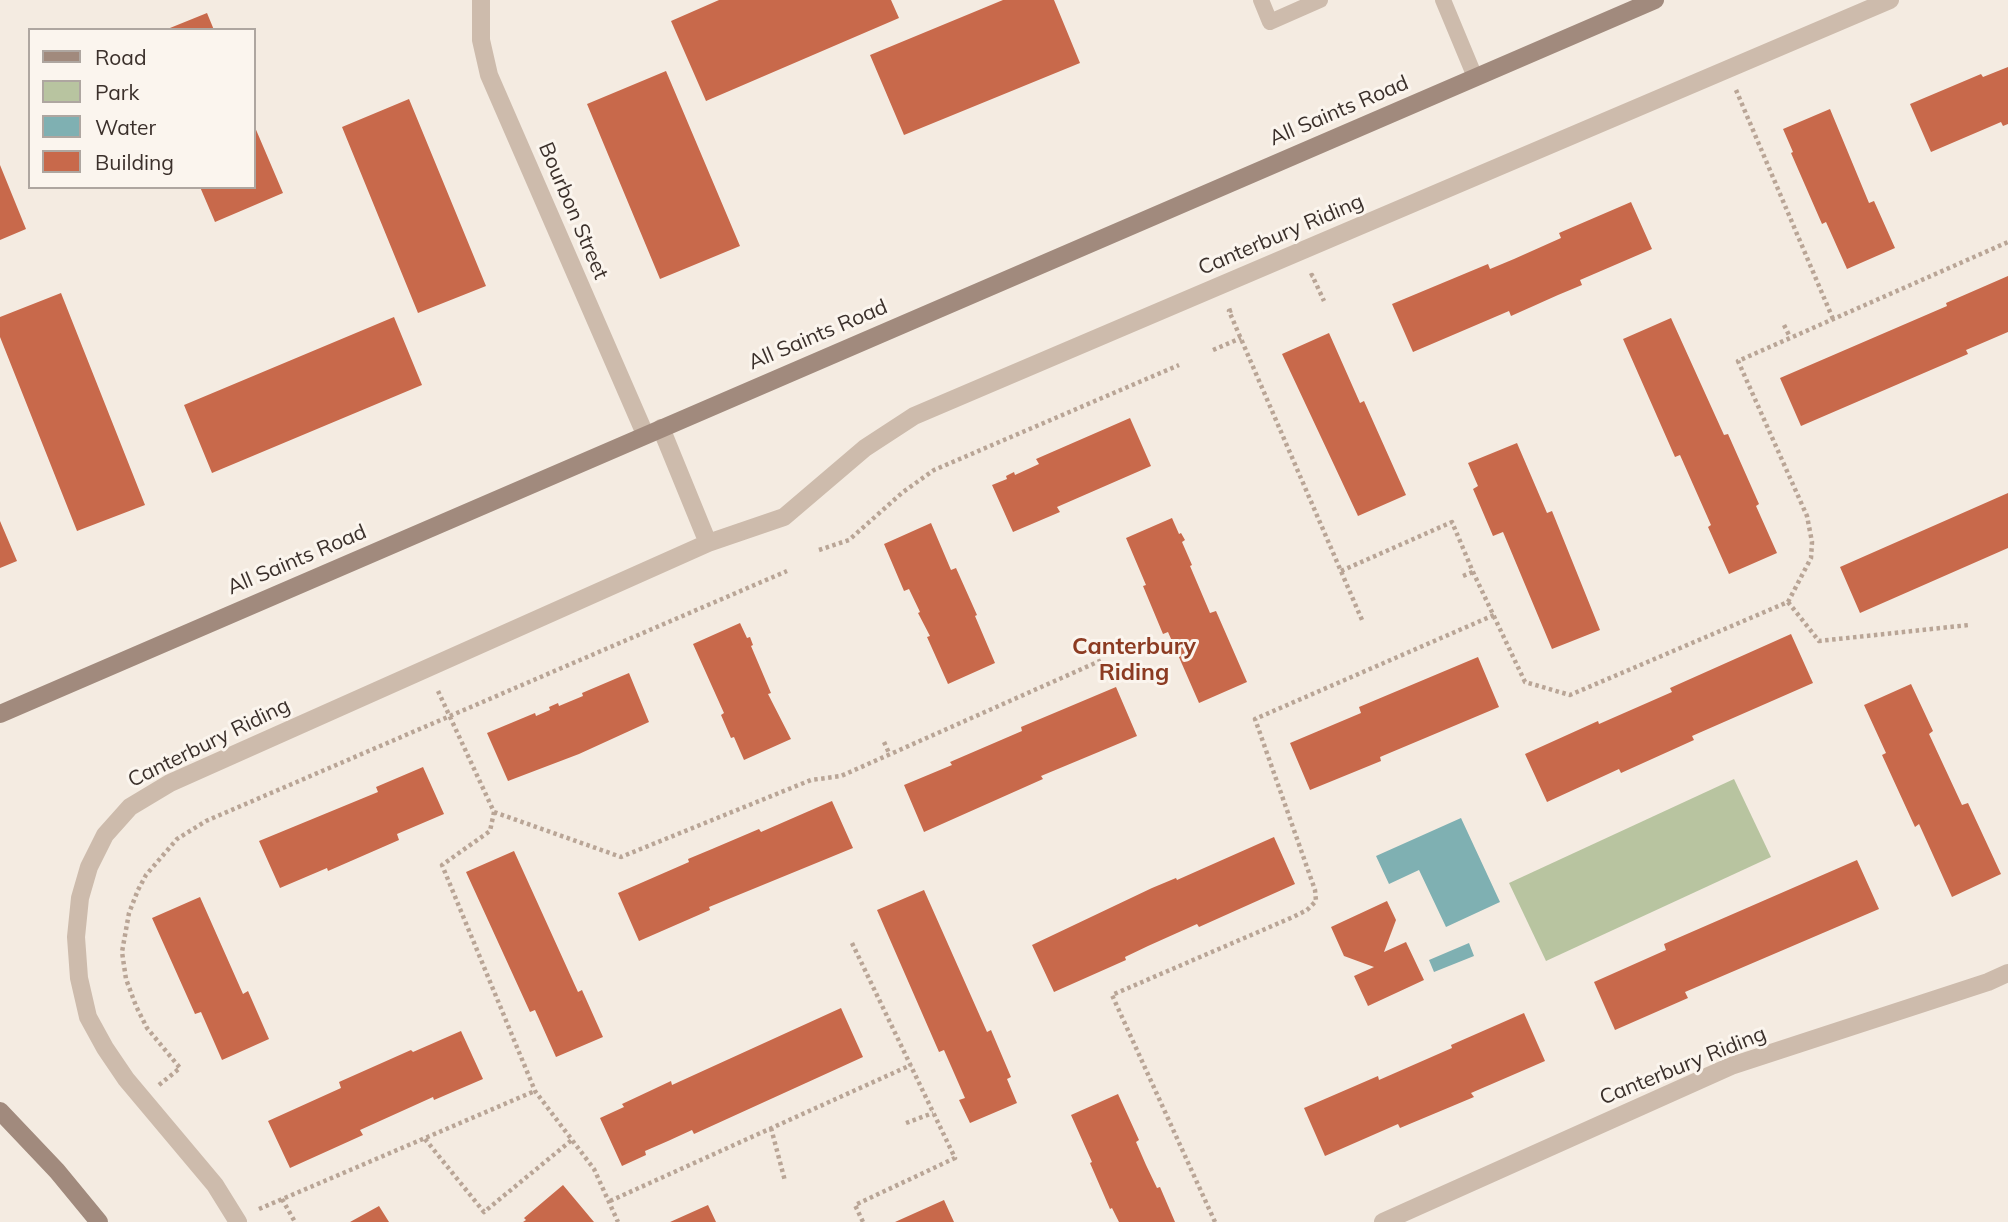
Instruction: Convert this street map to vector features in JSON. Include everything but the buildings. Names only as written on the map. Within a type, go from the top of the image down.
[{"type":"street","name":"Bourbon Street","points":[[481,0],[481,40],[489,75],[653,431]]},
{"type":"street","name":"All Saints Road","points":[[0,714],[1654,0]]},
{"type":"street","name":"Canterbury Riding","points":[[237,1220],[215,1185],[126,1079],[88,1017],[79,978],[76,937],[80,898],[89,867],[105,835],[130,807],[170,783],[708,542],[784,517],[865,448],[914,416],[1891,0]]},
{"type":"street","points":[[653,431],[708,542]]},
{"type":"street","name":"Canterbury Riding","points":[[1383,1222],[1731,1066],[1988,982],[2008,972]]},
{"type":"street","points":[[0,1111],[57,1171],[99,1222]]},
{"type":"lane","points":[[1261,0],[1270,22],[1320,0]]},
{"type":"lane","points":[[1443,0],[1475,77]]},
{"type":"path","points":[[1735,90],[1833,319]]},
{"type":"path","points":[[1341,571],[1452,522],[1525,682],[1570,695],[1788,603],[1811,558],[1812,542],[1807,516],[1738,361],[2008,242]]},
{"type":"path","points":[[1300,280],[1312,275],[1324,301]]},
{"type":"path","points":[[1241,306],[1229,311],[1362,620]]},
{"type":"path","points":[[1784,325],[1790,337]]},
{"type":"path","points":[[1213,350],[1241,338]]},
{"type":"path","points":[[819,551],[849,540],[934,470],[1179,365]]},
{"type":"path","points":[[167,1095],[159,1085],[180,1068],[147,1028],[135,1006],[126,979],[122,952],[130,913],[146,875],[177,839],[206,821],[787,571]]},
{"type":"path","points":[[1463,576],[1473,572]]},
{"type":"path","points":[[1788,603],[1819,641],[1969,625]]},
{"type":"path","points":[[1215,1222],[1112,995],[1293,917],[1307,910],[1316,901],[1315,890],[1255,719],[1494,615]]},
{"type":"path","points":[[494,813],[621,857],[811,780],[841,776],[1102,660]]},
{"type":"path","points":[[428,668],[494,813],[489,831],[442,864],[535,1091],[594,1169],[618,1222]]},
{"type":"path","points":[[884,742],[889,753]]},
{"type":"path","points":[[852,943],[955,1158],[855,1205],[863,1222]]},
{"type":"path","points":[[610,1201],[911,1065]]},
{"type":"path","points":[[237,1220],[535,1091]]},
{"type":"path","points":[[906,1124],[933,1113]]},
{"type":"path","points":[[771,1128],[785,1181]]},
{"type":"path","points":[[425,1139],[484,1212],[573,1139]]},
{"type":"path","points":[[282,1199],[295,1222]]},
{"type":"green space","points":[[1734,779],[1771,857],[1546,961],[1509,883]]},
{"type":"water","points":[[1461,818],[1500,902],[1446,927],[1419,870],[1389,884],[1376,856]]},
{"type":"water","points":[[1469,943],[1474,956],[1434,972],[1429,960]]},
{"type":"district","name":"Canterbury Riding","points":[[1134,660]]}]
